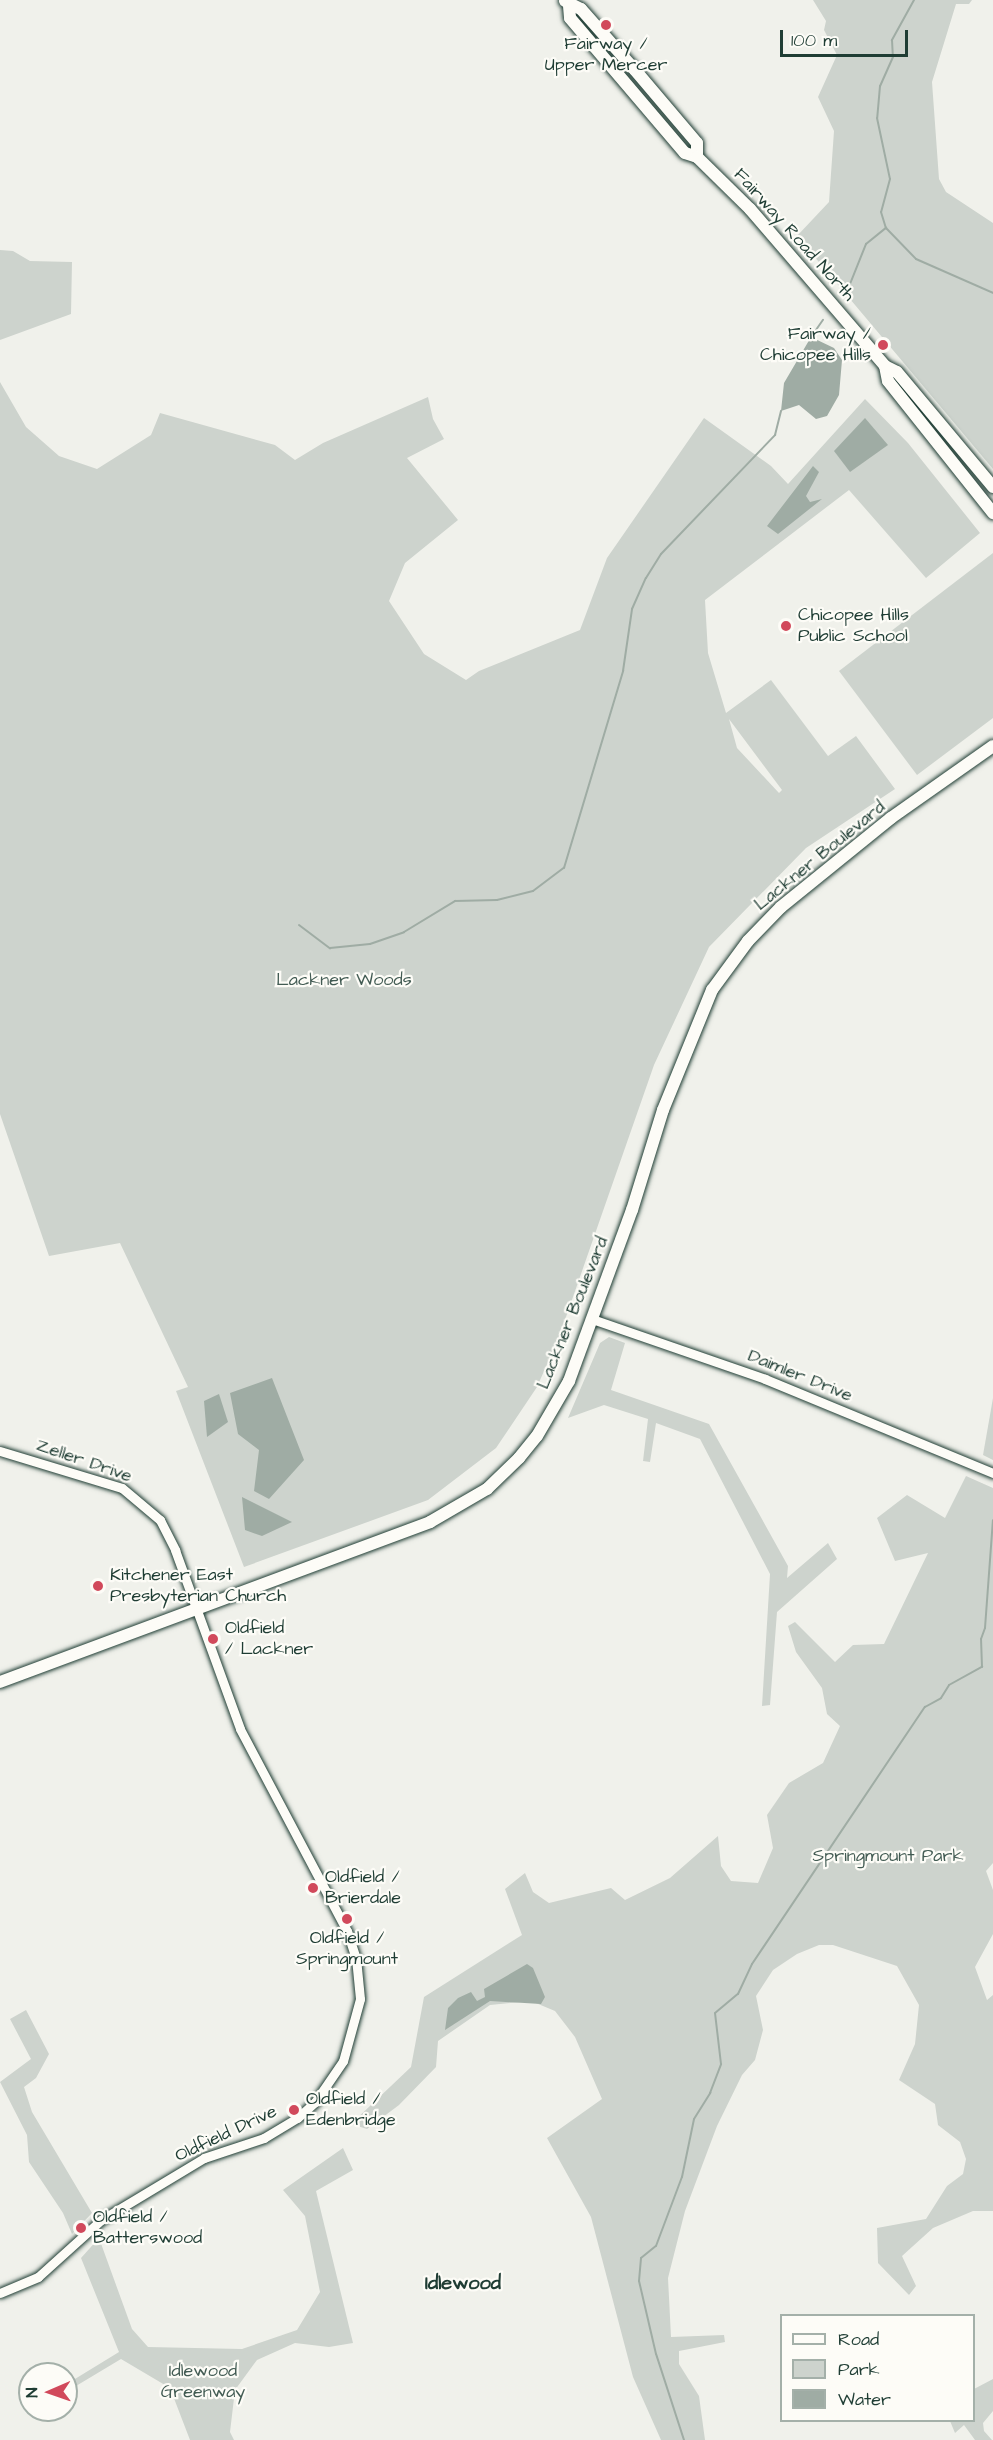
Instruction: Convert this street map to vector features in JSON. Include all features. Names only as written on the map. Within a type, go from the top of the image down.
[{"type":"main road","name":"Fairway Road North","points":[[567,3],[581,9],[642,78],[697,143],[697,157],[782,245],[885,366],[897,372],[993,487]]},
{"type":"main road","name":"Fairway Road North","points":[[885,366],[888,381],[993,513]]},
{"type":"main road","name":"Lackner Boulevard","points":[[0,1682],[430,1522],[487,1488],[537,1436],[568,1381],[592,1319],[663,1110],[712,990],[748,941],[781,907],[891,818],[993,746]]},
{"type":"street","name":"Daimler Drive","points":[[592,1319],[765,1379],[993,1473]]},
{"type":"street","name":"Zeller Drive","points":[[0,1451],[93,1478],[138,1498],[164,1527],[196,1610]]},
{"type":"street","name":"Oldfield Drive","points":[[0,2293],[38,2277],[101,2220],[204,2158],[281,2130],[315,2102],[330,2083],[352,2038],[360,1999],[354,1948],[240,1729],[196,1610]]},
{"type":"green space","points":[[813,0],[972,0],[969,4],[956,4],[932,82],[939,179],[946,192],[993,223],[993,469],[797,236],[829,202],[834,131],[818,97],[837,55],[824,30],[826,21]]},
{"type":"green space","points":[[0,250],[13,251],[30,261],[72,262],[71,314],[0,340]]},
{"type":"green space","name":"Lackner Woods","points":[[0,382],[26,427],[59,456],[97,469],[151,435],[160,413],[275,445],[295,460],[323,443],[428,397],[433,419],[444,439],[407,458],[458,520],[405,563],[389,601],[424,654],[466,680],[479,671],[580,630],[607,558],[704,418],[771,466],[788,484],[865,399],[908,443],[980,533],[926,578],[849,490],[705,600],[708,653],[726,713],[771,680],[828,756],[856,736],[895,789],[806,848],[709,947],[654,1065],[559,1337],[537,1387],[496,1448],[428,1500],[244,1567],[176,1391],[188,1387],[120,1243],[49,1256],[0,1114]],"holes":[[[729,719],[782,790],[779,793],[737,748]]]},
{"type":"green space","points":[[993,553],[993,718],[917,775],[839,671]]},
{"type":"green space","points":[[609,1337],[625,1343],[611,1390],[709,1424],[788,1566],[787,1578],[828,1543],[837,1559],[777,1612],[770,1705],[762,1706],[770,1574],[700,1439],[656,1423],[650,1462],[643,1461],[648,1419],[604,1405],[568,1418],[600,1343]]},
{"type":"green space","points":[[993,1398],[993,1460],[983,1455]]},
{"type":"green space","name":"Springmount Park","points":[[966,1476],[993,1488],[993,1863],[986,1871],[993,1890],[993,1934],[975,1967],[987,2000],[993,1995],[993,2211],[973,2211],[933,2228],[902,2256],[916,2286],[909,2295],[878,2263],[877,2228],[926,2219],[947,2186],[963,2174],[966,2159],[960,2142],[938,2125],[935,2104],[899,2080],[915,2044],[919,2005],[897,1966],[833,1945],[819,1945],[797,1954],[773,1970],[756,1996],[763,2030],[755,2060],[742,2075],[717,2126],[685,2211],[668,2278],[671,2337],[724,2335],[725,2342],[679,2351],[679,2364],[699,2396],[705,2440],[661,2440],[633,2377],[591,2217],[547,2138],[602,2099],[575,2037],[555,2011],[531,2001],[490,2005],[438,2041],[436,2067],[399,2105],[367,2129],[351,2124],[411,2067],[424,1997],[522,1935],[505,1889],[525,1873],[533,1892],[549,1903],[611,1888],[625,1900],[670,1878],[718,1836],[721,1866],[731,1881],[758,1883],[773,1848],[767,1815],[789,1783],[823,1763],[840,1726],[827,1714],[822,1688],[796,1652],[788,1626],[795,1622],[835,1662],[853,1645],[884,1644],[928,1553],[895,1561],[877,1518],[907,1495],[945,1518]]},
{"type":"green space","points":[[26,2010],[49,2054],[36,2078],[24,2087],[32,2112],[92,2213],[72,2234],[63,2213],[29,2162],[27,2135],[0,2082],[31,2059],[10,2019]]},
{"type":"green space","name":"Idlewood Greenway","points":[[343,2148],[353,2170],[316,2191],[353,2343],[329,2347],[295,2343],[257,2360],[235,2390],[230,2432],[234,2440],[190,2440],[170,2388],[121,2359],[78,2385],[78,2377],[119,2352],[81,2258],[99,2238],[132,2329],[148,2347],[242,2349],[297,2330],[320,2292],[305,2216],[283,2190]]},
{"type":"green space","points":[[993,2379],[993,2411],[983,2423],[984,2431],[992,2440],[975,2440],[964,2425],[955,2433],[950,2422],[975,2422],[975,2388]]},
{"type":"water","points":[[811,337],[834,348],[842,360],[839,395],[827,416],[816,419],[799,405],[781,411],[784,383]]},
{"type":"water","points":[[865,418],[888,445],[850,472],[834,451]]},
{"type":"water","points":[[813,466],[819,472],[806,496],[810,502],[822,499],[778,534],[767,526]]},
{"type":"water","points":[[272,1378],[304,1460],[269,1499],[254,1491],[259,1450],[238,1434],[230,1393]]},
{"type":"water","points":[[219,1394],[228,1422],[207,1437],[204,1401]]},
{"type":"water","points":[[242,1497],[292,1522],[262,1536],[245,1530]]},
{"type":"water","points":[[527,1964],[533,1968],[545,1997],[541,2004],[490,2001],[445,2030],[448,2008],[458,1998],[471,1992],[477,2001],[485,1997],[484,1989]]},
{"type":"waterway","points":[[914,0],[892,40],[893,57],[880,86],[877,118],[890,179],[881,212],[886,228],[916,259],[993,293]]},
{"type":"waterway","points":[[846,294],[866,244],[886,228]]},
{"type":"waterway","points":[[811,337],[823,320]]},
{"type":"waterway","points":[[299,925],[330,948],[370,944],[404,932],[455,901],[497,900],[533,891],[564,868],[623,671],[632,609],[646,578],[661,554],[775,435],[781,411]]},
{"type":"waterway","points":[[684,2440],[656,2354],[639,2281],[641,2258],[656,2246],[682,2177],[694,2119],[710,2093],[721,2064],[715,2013],[738,1994],[752,1964],[925,1707],[941,1698],[949,1685],[982,1667],[981,1639],[985,1628],[993,1520]]},
{"type":"place","name":"Fairway / Upper Mercer","points":[[606,25]]},
{"type":"place","name":"Fairway / Chicopee Hills","points":[[883,345]]},
{"type":"place","name":"Chicopee Hills Public School","points":[[786,626]]},
{"type":"place","name":"Kitchener East Presbyterian Church","points":[[98,1586]]},
{"type":"place","name":"Oldfield / Lackner","points":[[213,1639]]},
{"type":"place","name":"Oldfield / Brierdale","points":[[313,1888]]},
{"type":"place","name":"Oldfield / Springmount","points":[[347,1919]]},
{"type":"place","name":"Oldfield / Edenbridge","points":[[294,2110]]},
{"type":"place","name":"Oldfield / Batterswood","points":[[81,2228]]},
{"type":"district","name":"Idlewood","points":[[463,2283]]}]
